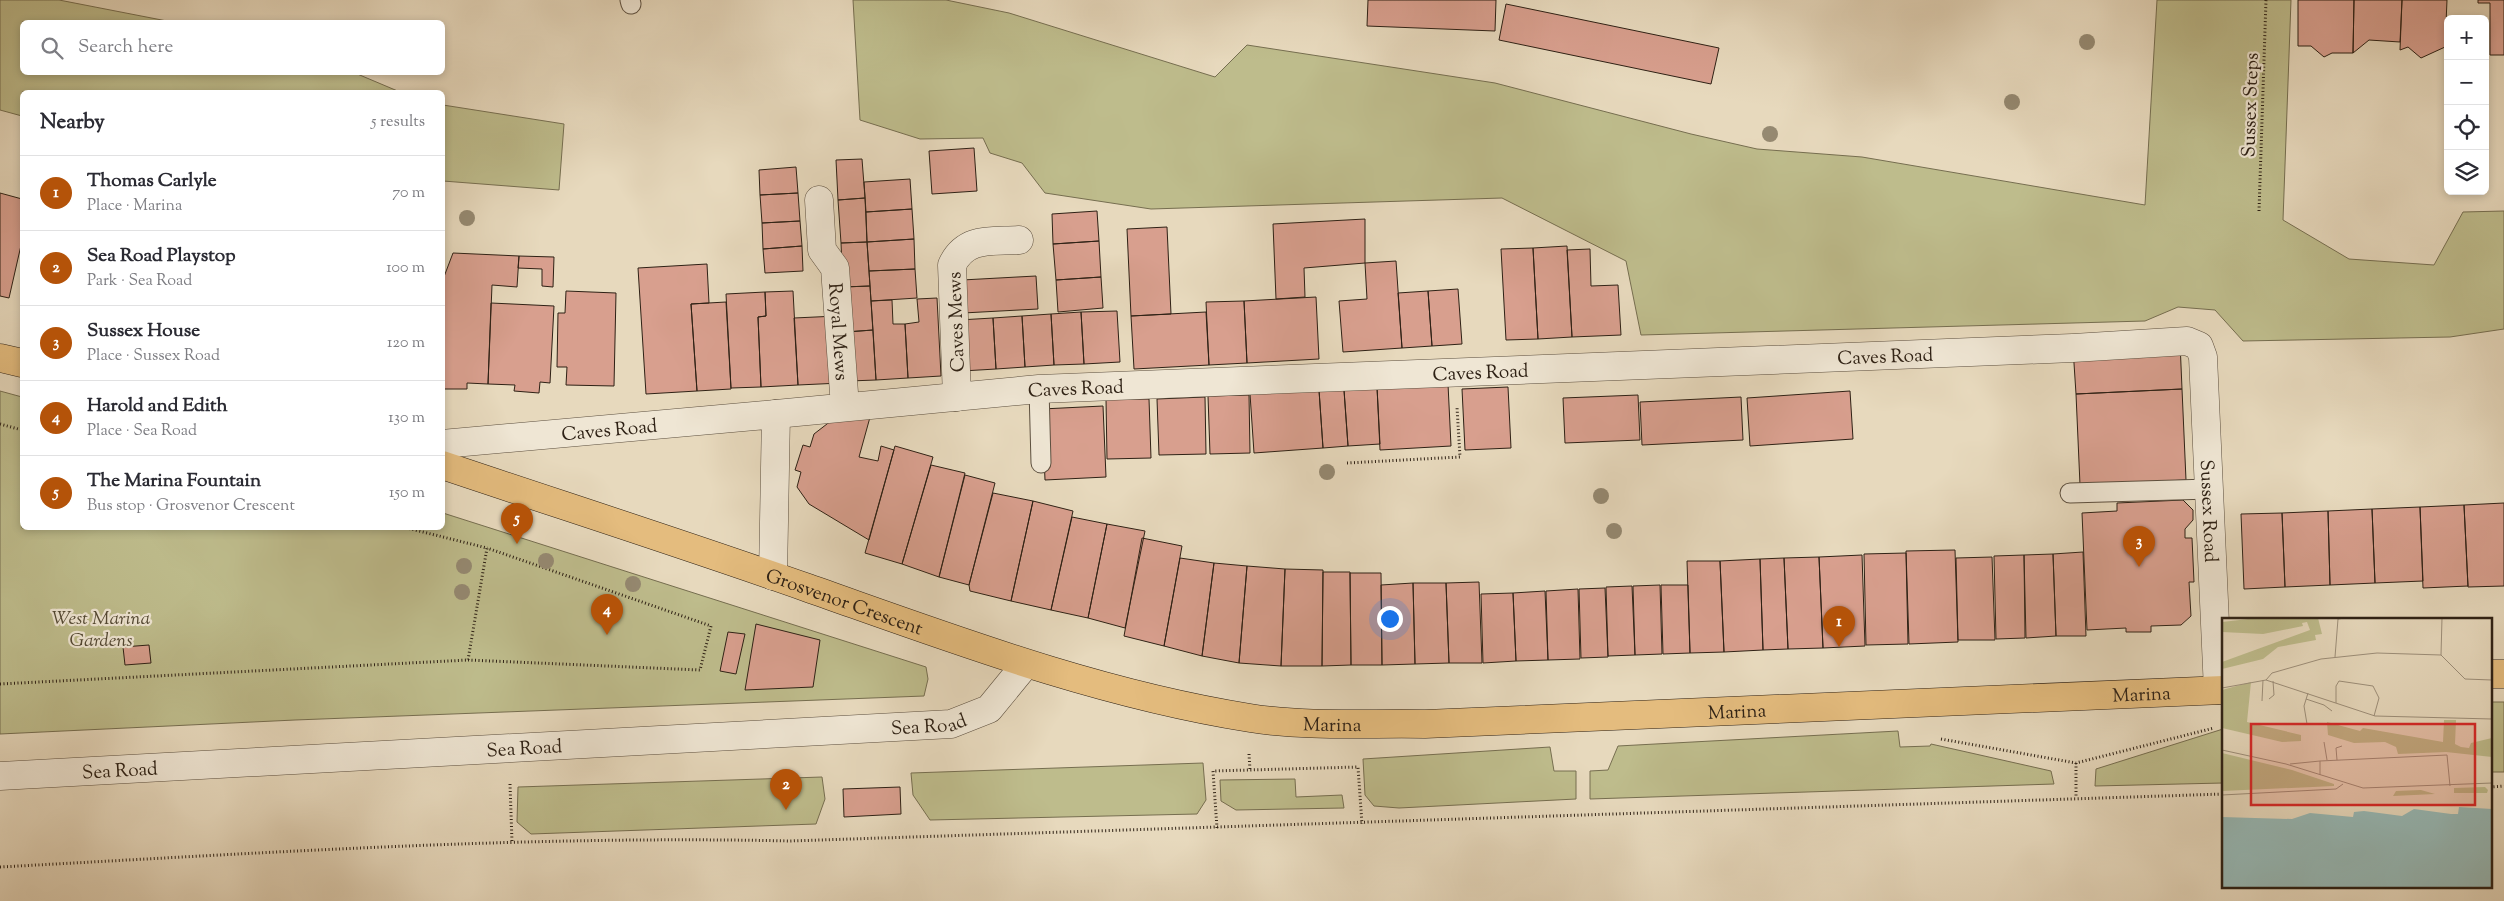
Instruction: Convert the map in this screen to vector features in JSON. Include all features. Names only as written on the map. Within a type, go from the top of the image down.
[{"type":"highway","points":[[0,358],[20,363]]},
{"type":"highway","name":"Grosvenor Crescent","points":[[445,466],[773,576],[1024,665],[1140,695],[1251,718]]},
{"type":"highway","name":"Marina","points":[[1251,718],[1318,723],[1425,724],[2220,690]]},
{"type":"street","name":"Royal Mews","points":[[819,200],[822,250],[835,268],[845,407]]},
{"type":"street","name":"Caves Mews","points":[[957,397],[952,265],[964,248],[974,243],[1020,240]]},
{"type":"street","name":"Caves Road","points":[[445,444],[1038,389],[2083,347],[2187,341]]},
{"type":"street","name":"Sussex Road","points":[[2187,341],[2199,346],[2203,356],[2220,690]]},
{"type":"street","points":[[773,576],[776,414]]},
{"type":"street","name":"Sea Road","points":[[0,776],[951,724],[989,709],[1024,665]]},
{"type":"lane","points":[[1038,389],[1041,462]]},
{"type":"lane","points":[[2070,493],[2210,489]]},
{"type":"path","name":"Sussex Steps","points":[[2259,211],[2266,0]]},
{"type":"path","points":[[1347,462],[1460,457],[1456,371]]},
{"type":"path","points":[[0,424],[20,429]]},
{"type":"path","points":[[0,684],[468,660],[700,670],[711,626],[487,548],[415,530]]},
{"type":"path","points":[[468,660],[487,548]]},
{"type":"path","points":[[1939,739],[2076,762],[2220,726]]},
{"type":"path","points":[[2076,762],[2076,798]]},
{"type":"path","points":[[1217,828],[1213,771],[1358,767],[1362,824]]},
{"type":"path","points":[[510,785],[512,842]]},
{"type":"path","points":[[0,867],[512,842],[707,839],[790,841],[1362,824],[2222,794]]},
{"type":"green space","points":[[0,0],[59,0],[162,20],[20,20],[20,75],[360,75],[395,90],[20,90],[20,115],[0,110]]},
{"type":"green space","points":[[853,0],[946,0],[1009,13],[1215,77],[1247,45],[1495,83],[1691,134],[1757,149],[1862,157],[2145,205],[2157,0],[2291,0],[2283,220],[2349,259],[2434,265],[2463,212],[2504,211],[2504,329],[2450,337],[2243,341],[2215,310],[2178,307],[2145,321],[1641,335],[1626,261],[1502,198],[1151,209],[1045,193],[1022,163],[990,153],[983,138],[920,139],[860,120]]},
{"type":"green space","points":[[445,105],[564,124],[559,190],[445,181]]},
{"type":"green space","name":"West Marina Gardens","points":[[0,391],[20,396],[20,530],[445,530],[445,514],[926,667],[928,679],[924,696],[295,720],[0,734]]},
{"type":"green space","points":[[2492,702],[2504,702],[2504,772],[2492,772]]},
{"type":"green space","points":[[2222,729],[2222,783],[2095,786],[2096,769]]},
{"type":"green space","points":[[1898,731],[1900,747],[1930,746],[1931,744],[2051,771],[2054,784],[1590,799],[1590,771],[1608,770],[1618,746]]},
{"type":"green space","points":[[1550,747],[1554,771],[1576,771],[1576,799],[1399,808],[1374,806],[1365,795],[1363,759]]},
{"type":"green space","points":[[1203,763],[1206,800],[1197,814],[930,820],[913,795],[911,773]]},
{"type":"green space","points":[[822,777],[825,799],[816,824],[531,834],[517,822],[518,787]]},
{"type":"green space","points":[[1295,779],[1296,797],[1342,795],[1344,808],[1236,810],[1221,801],[1220,780]]},
{"type":"building","points":[[1368,0],[1496,0],[1495,31],[1367,26]]},
{"type":"building","points":[[2298,0],[2354,0],[2353,53],[2332,53],[2324,57],[2311,46],[2298,46]]},
{"type":"building","points":[[2354,0],[2402,0],[2400,42],[2369,40],[2353,53]]},
{"type":"building","points":[[2402,0],[2447,0],[2446,15],[2444,15],[2444,47],[2421,58],[2408,47],[2400,50]]},
{"type":"building","points":[[2478,0],[2504,0],[2504,55],[2490,55],[2490,3],[2478,3]]},
{"type":"building","points":[[1506,4],[1719,48],[1711,84],[1499,40]]},
{"type":"building","points":[[974,148],[977,191],[932,194],[929,151]]},
{"type":"building","points":[[862,159],[865,198],[838,200],[836,160]]},
{"type":"building","points":[[796,167],[798,193],[760,195],[759,170]]},
{"type":"building","points":[[910,179],[912,209],[866,212],[864,182]]},
{"type":"building","points":[[0,193],[20,198],[20,250],[9,298],[0,296]]},
{"type":"building","points":[[798,193],[800,221],[762,223],[760,195]]},
{"type":"building","points":[[865,198],[867,242],[841,243],[838,200]]},
{"type":"building","points":[[912,209],[914,239],[867,242],[866,212]]},
{"type":"building","points":[[1097,211],[1099,241],[1053,244],[1052,214]]},
{"type":"building","points":[[1365,219],[1365,263],[1304,268],[1305,297],[1276,299],[1273,224]]},
{"type":"building","points":[[800,221],[802,246],[763,249],[762,223]]},
{"type":"building","points":[[1167,227],[1171,314],[1131,316],[1127,229]]},
{"type":"building","points":[[914,239],[915,269],[869,271],[867,242]]},
{"type":"building","points":[[1099,241],[1101,277],[1056,280],[1053,244]]},
{"type":"building","points":[[867,242],[870,286],[843,287],[841,243]]},
{"type":"building","points":[[802,246],[803,271],[765,273],[763,249]]},
{"type":"building","points":[[1567,246],[1572,337],[1538,339],[1533,248]]},
{"type":"building","points":[[1533,248],[1538,339],[1506,340],[1501,249]]},
{"type":"building","points":[[1590,249],[1591,286],[1618,285],[1621,335],[1572,337],[1567,250]]},
{"type":"building","points":[[453,253],[519,256],[517,287],[492,285],[488,384],[467,383],[467,389],[445,389],[445,274]]},
{"type":"building","points":[[519,256],[554,257],[553,287],[542,286],[542,269],[518,268]]},
{"type":"building","points":[[1396,261],[1402,348],[1343,352],[1339,301],[1367,299],[1365,263]]},
{"type":"building","points":[[707,264],[709,303],[691,304],[697,391],[646,394],[638,268]]},
{"type":"building","points":[[915,269],[917,298],[871,301],[869,271]]},
{"type":"building","points":[[1036,276],[1038,309],[963,313],[962,280]]},
{"type":"building","points":[[1101,277],[1103,308],[1058,312],[1056,280]]},
{"type":"building","points":[[870,286],[873,330],[846,332],[843,287]]},
{"type":"building","points":[[1458,289],[1462,344],[1432,346],[1428,291]]},
{"type":"building","points":[[566,291],[616,293],[614,386],[566,385],[567,367],[557,367],[558,313],[565,313]]},
{"type":"building","points":[[793,291],[798,385],[761,387],[758,317],[766,316],[765,292]]},
{"type":"building","points":[[1428,291],[1432,346],[1402,348],[1398,293]]},
{"type":"building","points":[[765,292],[766,316],[758,317],[761,387],[731,388],[726,294]]},
{"type":"building","points":[[1316,297],[1319,359],[1247,363],[1244,301]]},
{"type":"building","points":[[937,298],[941,376],[908,378],[905,324],[919,322],[917,299]]},
{"type":"building","points":[[892,300],[893,324],[905,324],[908,378],[876,380],[871,301]]},
{"type":"building","points":[[1244,301],[1247,363],[1209,365],[1206,302]]},
{"type":"building","points":[[726,302],[731,389],[697,391],[691,304]]},
{"type":"building","points":[[491,303],[554,306],[550,383],[540,382],[539,393],[514,391],[515,385],[488,384]]},
{"type":"building","points":[[1117,311],[1120,362],[1084,364],[1081,312]]},
{"type":"building","points":[[1081,312],[1084,364],[1054,365],[1051,314]]},
{"type":"building","points":[[1206,312],[1209,365],[1134,369],[1131,316]]},
{"type":"building","points":[[1051,314],[1054,365],[1025,367],[1022,316]]},
{"type":"building","points":[[837,316],[841,383],[798,385],[794,318]]},
{"type":"building","points":[[1022,316],[1025,367],[996,369],[993,318]]},
{"type":"building","points":[[993,318],[996,369],[962,371],[959,320]]},
{"type":"building","points":[[873,330],[876,380],[849,381],[846,332]]},
{"type":"building","points":[[2180,342],[2182,389],[2076,394],[2073,348]]},
{"type":"building","points":[[1448,384],[1451,446],[1380,450],[1377,387]]},
{"type":"building","points":[[1377,387],[1380,444],[1348,446],[1344,390]]},
{"type":"building","points":[[1508,387],[1511,448],[1465,450],[1462,389]]},
{"type":"building","points":[[2182,389],[2186,480],[2080,485],[2076,394]]},
{"type":"building","points":[[1319,390],[1344,390],[1348,446],[1323,448]]},
{"type":"building","points":[[1319,390],[1323,448],[1254,453],[1250,394]]},
{"type":"building","points":[[1850,391],[1853,439],[1750,446],[1747,398]]},
{"type":"building","points":[[1249,395],[1250,453],[1210,454],[1208,396]]},
{"type":"building","points":[[1638,395],[1640,440],[1565,443],[1563,398]]},
{"type":"building","points":[[1205,397],[1206,454],[1159,455],[1157,399]]},
{"type":"building","points":[[1741,397],[1743,440],[1642,445],[1640,402]]},
{"type":"building","points":[[1106,399],[1149,399],[1151,458],[1107,459]]},
{"type":"building","points":[[1103,406],[1106,477],[1045,480],[1042,409]]},
{"type":"building","points":[[872,410],[859,457],[878,461],[881,446],[894,450],[869,540],[809,504],[797,487],[801,472],[795,470],[803,445],[810,447],[814,434],[836,417]]},
{"type":"building","points":[[895,446],[933,457],[902,564],[865,553]]},
{"type":"building","points":[[931,465],[965,473],[939,577],[902,564]]},
{"type":"building","points":[[965,475],[995,483],[969,585],[939,577]]},
{"type":"building","points":[[993,493],[1033,501],[1011,601],[970,591],[969,585]]},
{"type":"building","points":[[2183,500],[2193,510],[2193,520],[2185,529],[2185,538],[2192,538],[2194,582],[2189,582],[2191,616],[2181,625],[2151,626],[2151,632],[2126,632],[2126,628],[2087,630],[2082,513],[2117,511],[2117,503]]},
{"type":"building","points":[[1033,501],[1073,511],[1051,610],[1011,601]]},
{"type":"building","points":[[2504,503],[2504,586],[2468,587],[2464,505]]},
{"type":"building","points":[[2464,505],[2468,586],[2423,588],[2420,507]]},
{"type":"building","points":[[2420,507],[2423,581],[2375,583],[2372,509]]},
{"type":"building","points":[[2372,509],[2375,583],[2330,585],[2328,511]]},
{"type":"building","points":[[2328,511],[2330,585],[2285,587],[2282,513]]},
{"type":"building","points":[[2282,513],[2285,587],[2244,589],[2241,514]]},
{"type":"building","points":[[1072,517],[1107,524],[1088,618],[1051,610]]},
{"type":"building","points":[[1107,524],[1145,531],[1125,628],[1088,618]]},
{"type":"building","points":[[1142,538],[1182,546],[1164,646],[1124,636]]},
{"type":"building","points":[[1955,550],[1958,642],[1909,644],[1906,551]]},
{"type":"building","points":[[2083,552],[2086,636],[2056,636],[2053,554]]},
{"type":"building","points":[[1906,553],[1908,644],[1866,645],[1864,554]]},
{"type":"building","points":[[2053,554],[2056,636],[2026,638],[2024,555]]},
{"type":"building","points":[[1862,555],[1865,646],[1823,648],[1819,557]]},
{"type":"building","points":[[2024,555],[2025,638],[1996,639],[1994,556]]},
{"type":"building","points":[[1819,557],[1823,648],[1788,649],[1784,558]]},
{"type":"building","points":[[1992,557],[1995,640],[1958,640],[1956,558]]},
{"type":"building","points":[[1180,558],[1214,563],[1202,656],[1164,646]]},
{"type":"building","points":[[1784,558],[1788,649],[1763,650],[1760,559]]},
{"type":"building","points":[[1760,559],[1763,650],[1724,652],[1720,561]]},
{"type":"building","points":[[1687,561],[1720,561],[1724,652],[1690,653]]},
{"type":"building","points":[[1214,563],[1247,566],[1239,663],[1202,656]]},
{"type":"building","points":[[1247,566],[1285,569],[1281,666],[1239,663]]},
{"type":"building","points":[[1285,569],[1323,570],[1322,666],[1281,666]]},
{"type":"building","points":[[1323,572],[1350,572],[1351,665],[1322,666]]},
{"type":"building","points":[[1350,573],[1381,573],[1382,665],[1351,665]]},
{"type":"building","points":[[1479,582],[1482,663],[1449,663],[1446,583]]},
{"type":"building","points":[[1413,583],[1446,583],[1449,663],[1415,664]]},
{"type":"building","points":[[1413,583],[1415,664],[1382,665],[1381,585]]},
{"type":"building","points":[[1660,585],[1662,654],[1635,655],[1633,586]]},
{"type":"building","points":[[1661,585],[1688,585],[1690,653],[1663,654]]},
{"type":"building","points":[[1632,586],[1635,655],[1608,656],[1606,587]]},
{"type":"building","points":[[1605,588],[1608,657],[1581,658],[1579,589]]},
{"type":"building","points":[[1578,589],[1580,659],[1548,660],[1546,591]]},
{"type":"building","points":[[1545,591],[1548,660],[1516,661],[1513,593]]},
{"type":"building","points":[[1513,593],[1516,661],[1483,663],[1481,594]]},
{"type":"building","points":[[756,624],[820,640],[813,687],[745,690]]},
{"type":"building","points":[[728,632],[745,634],[736,674],[720,671]]},
{"type":"building","points":[[149,645],[151,663],[125,665],[123,647]]},
{"type":"building","points":[[900,787],[901,814],[844,817],[843,789]]},
{"type":"place","name":"The Marina Fountain","points":[[517,544]]},
{"type":"place","name":"Sussex House","points":[[2139,567]]},
{"type":"place","name":"Harold and Edith","points":[[607,635]]},
{"type":"place","name":"Thomas Carlyle","points":[[1839,647]]},
{"type":"place","name":"Sea Road Playstop","points":[[786,810]]}]
